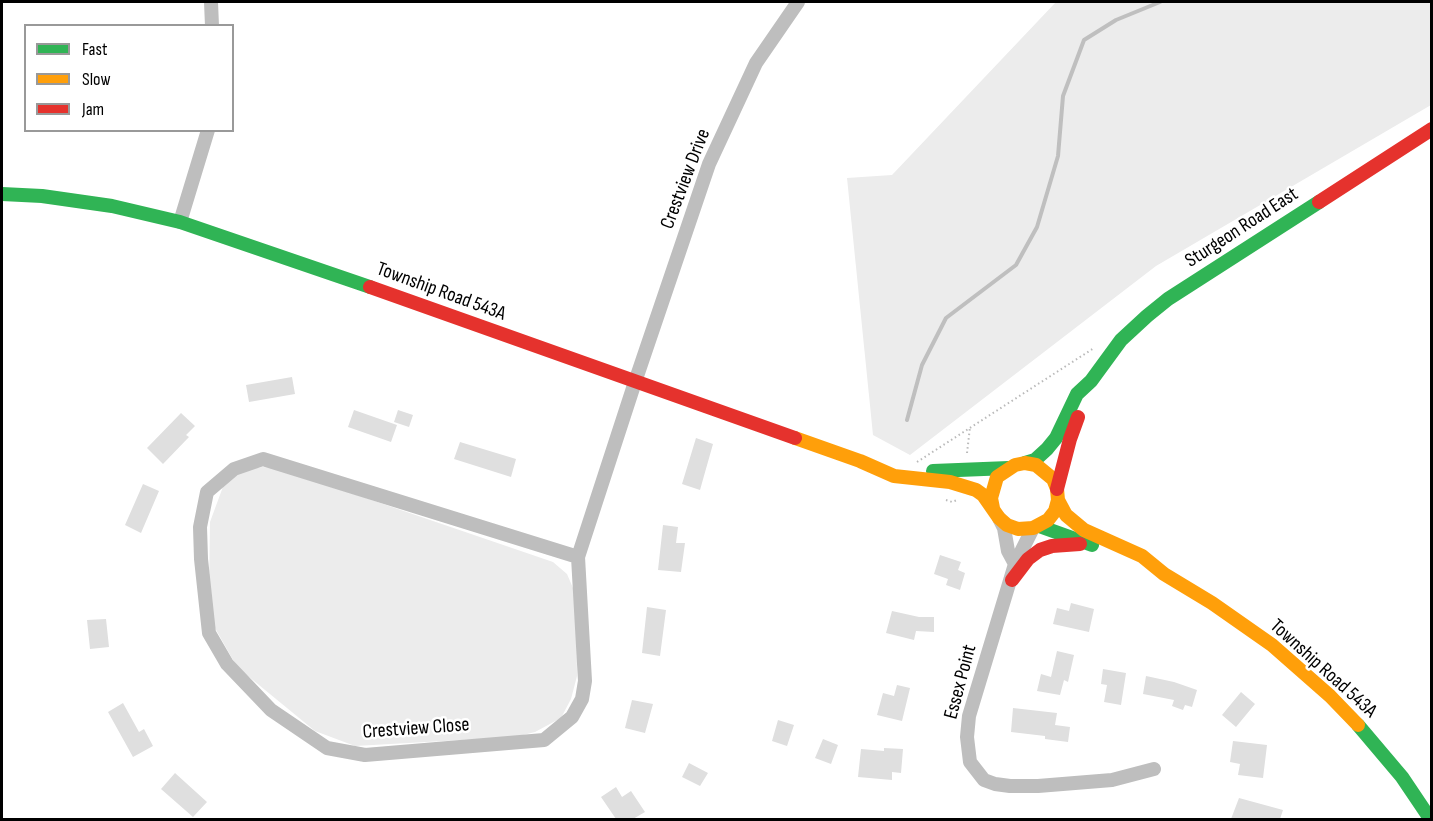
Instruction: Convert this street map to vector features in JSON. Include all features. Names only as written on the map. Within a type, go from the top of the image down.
[{"type":"main road","name":"Sturgeon Road East","points":[[1025,463],[1035,460],[1047,449],[1056,438],[1077,394],[1091,381],[1121,340],[1147,316],[1168,299],[1431,129]]},
{"type":"main road","name":"Township Road 543A","points":[[2,194],[42,196],[112,206],[180,222],[266,250],[860,461],[894,476],[950,482],[965,486],[983,495],[1007,525],[1017,529],[1036,527],[1092,544],[1144,568],[1164,574]]},
{"type":"main road","name":"Sturgeon Road East","points":[[1057,495],[1070,439],[1091,381]]},
{"type":"main road","name":"Township Road 543A","points":[[860,461],[944,471],[1010,468],[1025,463],[1036,465],[1053,479],[1066,515],[1075,524],[1142,556],[1164,574],[1212,603],[1272,645],[1330,696],[1366,733],[1402,777],[1431,819]]},
{"type":"main road","points":[[996,513],[991,498],[993,487],[997,477],[1010,468]]},
{"type":"main road","points":[[1036,527],[1048,520],[1055,511],[1057,495]]},
{"type":"main road","points":[[1012,580],[1028,559],[1040,550],[1069,544],[1092,544]]},
{"type":"street","points":[[211,2],[212,24]]},
{"type":"street","name":"Crestview Drive","points":[[635,382],[710,164],[756,63],[798,2]]},
{"type":"street","points":[[180,222],[207,132]]},
{"type":"street","name":"Crestview Close","points":[[578,556],[263,459],[234,469],[207,492],[200,527],[209,633],[227,664],[271,710],[327,748],[365,755],[544,740],[572,717],[582,699],[585,681],[578,556],[635,382]]},
{"type":"street","name":"Essex Point","points":[[996,513],[1004,528],[1008,551],[1015,564]]},
{"type":"street","name":"Essex Point","points":[[1036,527],[1015,564],[969,716],[967,737],[970,762],[984,780],[995,784],[1038,786],[1112,780],[1154,769]]},
{"type":"path","points":[[966,454],[970,427]]},
{"type":"shaded area","points":[[1056,2],[1431,2],[1431,105],[1156,266],[910,455],[873,435],[847,178],[892,175]]},
{"type":"shaded area","points":[[262,467],[278,468],[553,562],[567,574],[576,595],[577,676],[571,699],[561,718],[535,732],[515,737],[355,746],[315,731],[237,667],[215,628],[209,591],[210,522],[224,484],[240,471]]},
{"type":"building","points":[[292,377],[295,394],[249,402],[246,385]]},
{"type":"building","points":[[354,410],[397,425],[391,442],[348,427]]},
{"type":"building","points":[[398,410],[413,415],[409,427],[394,422]]},
{"type":"building","points":[[181,413],[195,426],[186,435],[189,437],[163,464],[147,448]]},
{"type":"building","points":[[696,438],[713,444],[700,490],[682,484]]},
{"type":"building","points":[[460,442],[516,459],[511,477],[454,459]]},
{"type":"building","points":[[143,484],[159,491],[141,533],[125,525]]},
{"type":"building","points":[[663,525],[678,527],[676,543],[685,543],[681,572],[658,570]]},
{"type":"building","points":[[940,555],[961,562],[958,570],[965,573],[960,590],[946,585],[948,579],[934,574]]},
{"type":"building","points":[[1071,603],[1094,609],[1089,632],[1053,624],[1057,608],[1069,611]]},
{"type":"building","points":[[647,607],[666,610],[660,656],[642,653]]},
{"type":"building","points":[[892,611],[919,617],[934,617],[934,632],[916,631],[914,640],[886,633]]},
{"type":"building","points":[[106,619],[109,647],[90,649],[87,620]]},
{"type":"building","points":[[1057,651],[1074,655],[1068,682],[1064,680],[1060,695],[1037,691],[1041,674],[1051,677]]},
{"type":"building","points":[[1103,669],[1126,673],[1121,705],[1104,702],[1107,685],[1101,684]]},
{"type":"building","points":[[1146,676],[1197,690],[1192,707],[1185,705],[1183,710],[1172,706],[1174,700],[1143,694]]},
{"type":"building","points":[[897,685],[910,688],[902,721],[877,715],[883,693],[894,696]]},
{"type":"building","points":[[1241,692],[1255,704],[1236,727],[1222,715]]},
{"type":"building","points":[[632,700],[653,704],[645,733],[625,728]]},
{"type":"building","points":[[123,703],[139,732],[144,729],[153,746],[133,757],[108,712]]},
{"type":"building","points":[[1013,708],[1057,713],[1055,725],[1070,727],[1068,742],[1045,739],[1045,736],[1011,732]]},
{"type":"building","points":[[778,720],[794,725],[787,746],[772,741]]},
{"type":"building","points":[[823,739],[838,745],[831,764],[815,758]]},
{"type":"building","points":[[1233,741],[1267,745],[1263,778],[1238,775],[1240,764],[1230,762]]},
{"type":"building","points":[[884,748],[903,749],[901,773],[892,772],[892,780],[858,777],[861,749],[884,751]]},
{"type":"building","points":[[689,763],[708,773],[700,786],[682,777]]},
{"type":"building","points":[[175,773],[207,802],[193,817],[161,789]]},
{"type":"building","points":[[616,787],[622,797],[631,791],[645,812],[633,819],[616,819],[601,797]]},
{"type":"building","points":[[1239,798],[1283,810],[1280,819],[1231,819]]},
{"type":"waterway","points":[[907,420],[922,365],[946,318],[1016,265],[1037,227],[1058,156],[1063,96],[1084,40],[1116,20],[1160,2]]},
{"type":"traffic: fast","points":[[2,194],[42,196],[112,206],[180,222],[370,287]]},
{"type":"traffic: fast","points":[[1025,463],[1035,460],[1047,449],[1056,438],[1077,394],[1091,381],[1121,340],[1147,316],[1168,299],[1319,202]]},
{"type":"traffic: fast","points":[[933,471],[1009,468]]},
{"type":"traffic: fast","points":[[1039,526],[1092,545]]},
{"type":"traffic: fast","points":[[1358,725],[1402,777],[1431,820]]},
{"type":"traffic: slow","points":[[795,438],[860,461],[894,476],[950,482],[976,490],[983,495],[999,518],[1007,525],[1018,529],[1033,528],[1048,520],[1055,511],[1058,500],[1057,489],[1053,479],[1036,465],[1025,463],[1015,465],[997,477],[991,498],[993,508]]},
{"type":"traffic: slow","points":[[1058,500],[1066,515],[1084,530],[1142,556],[1164,574],[1212,603],[1272,645],[1330,696],[1358,725]]},
{"type":"traffic: jam","points":[[1319,202],[1432,129]]},
{"type":"traffic: jam","points":[[370,287],[795,438]]},
{"type":"traffic: jam","points":[[1057,489],[1078,417]]},
{"type":"traffic: jam","points":[[1012,580],[1028,559],[1040,550],[1052,546],[1080,544]]}]
